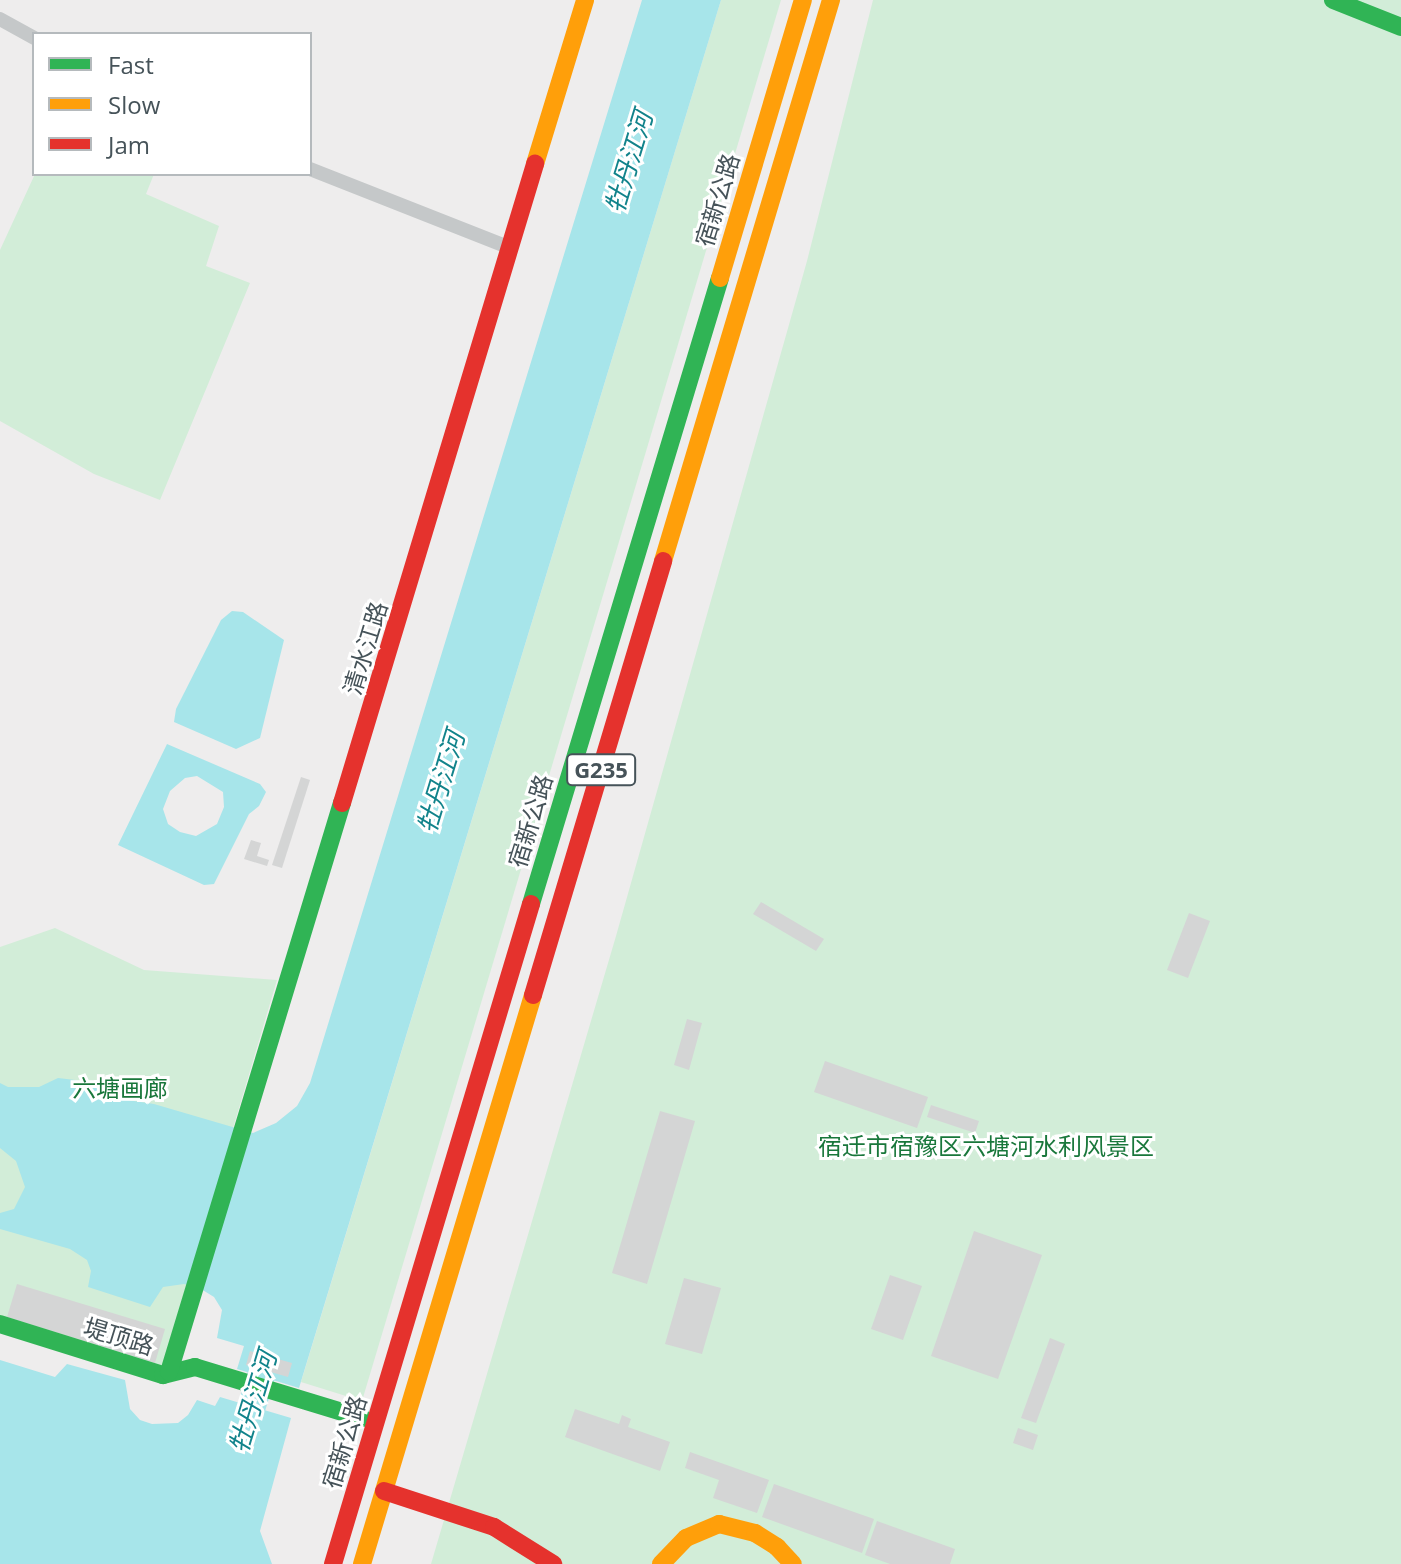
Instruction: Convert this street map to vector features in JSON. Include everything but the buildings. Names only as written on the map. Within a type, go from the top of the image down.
[{"type":"main road","name":"清水江路","points":[[169,1372],[585,0]]},
{"type":"main road","name":"宿新公路","points":[[333,1564],[803,0]]},
{"type":"main road","name":"G235","points":[[362,1564],[831,0]]},
{"type":"main road","points":[[1333,0],[1401,27]]},
{"type":"main road","name":"堤顶路","points":[[0,1324],[163,1375],[195,1367],[362,1418]]},
{"type":"main road","points":[[384,1491],[494,1527],[553,1564]]},
{"type":"main road","points":[[661,1564],[686,1538],[719,1524],[755,1533],[777,1547],[793,1564]]},
{"type":"street","points":[[0,19],[32,37]]},
{"type":"street","points":[[312,170],[511,248]]},
{"type":"green space","points":[[721,0],[781,0],[362,1401],[301,1382]]},
{"type":"green space","name":"宿迁市宿豫区六塘河水利风景区","points":[[873,0],[1401,0],[1401,1564],[431,1564],[616,936],[807,261]]},
{"type":"green space","points":[[34,176],[153,176],[146,194],[219,226],[206,266],[250,283],[160,500],[94,474],[0,421],[0,250]]},
{"type":"green space","name":"六塘画廊","points":[[55,928],[144,970],[277,980],[162,1367],[0,1316],[0,947]]},
{"type":"water","points":[[642,0],[721,0],[299,1388],[237,1369],[244,1346],[217,1338],[222,1310],[214,1297],[201,1289],[184,1284],[163,1287],[150,1307],[88,1287],[91,1271],[87,1260],[70,1249],[0,1229],[0,1213],[14,1209],[25,1187],[16,1161],[0,1148],[0,1083],[8,1087],[39,1087],[58,1078],[75,1080],[127,1100],[154,1104],[253,1133],[276,1123],[297,1106],[310,1083]]},
{"type":"water","points":[[232,611],[243,612],[284,640],[260,738],[236,749],[174,722],[176,709],[221,620]]},
{"type":"water","points":[[167,744],[260,784],[266,792],[259,806],[249,814],[214,884],[204,885],[118,845]],"holes":[[[197,776],[223,792],[224,807],[217,824],[196,836],[180,832],[168,824],[163,809],[170,791],[185,778]]]},
{"type":"water","points":[[0,1360],[55,1377],[67,1364],[125,1380],[130,1409],[140,1420],[152,1424],[178,1423],[188,1415],[197,1400],[215,1406],[220,1397],[291,1418],[260,1531],[272,1564],[0,1564]]},
{"type":"waterway","name":"牡丹江河","points":[[241,1442],[266,1360]]},
{"type":"traffic: fast","points":[[1333,0],[1401,27]]},
{"type":"traffic: fast","points":[[531,904],[720,278]]},
{"type":"traffic: fast","points":[[169,1372],[342,803]]},
{"type":"traffic: fast","points":[[0,1324],[163,1375],[195,1367],[362,1418]]},
{"type":"traffic: slow","points":[[535,164],[585,0]]},
{"type":"traffic: slow","points":[[720,278],[803,0]]},
{"type":"traffic: slow","points":[[663,561],[831,0]]},
{"type":"traffic: slow","points":[[362,1564],[533,995]]},
{"type":"traffic: slow","points":[[661,1564],[686,1538],[719,1524],[755,1533],[777,1547],[793,1564]]},
{"type":"traffic: jam","points":[[342,803],[535,164]]},
{"type":"traffic: jam","points":[[533,995],[663,561]]},
{"type":"traffic: jam","points":[[333,1564],[531,904]]},
{"type":"traffic: jam","points":[[384,1491],[494,1527],[553,1564]]}]
